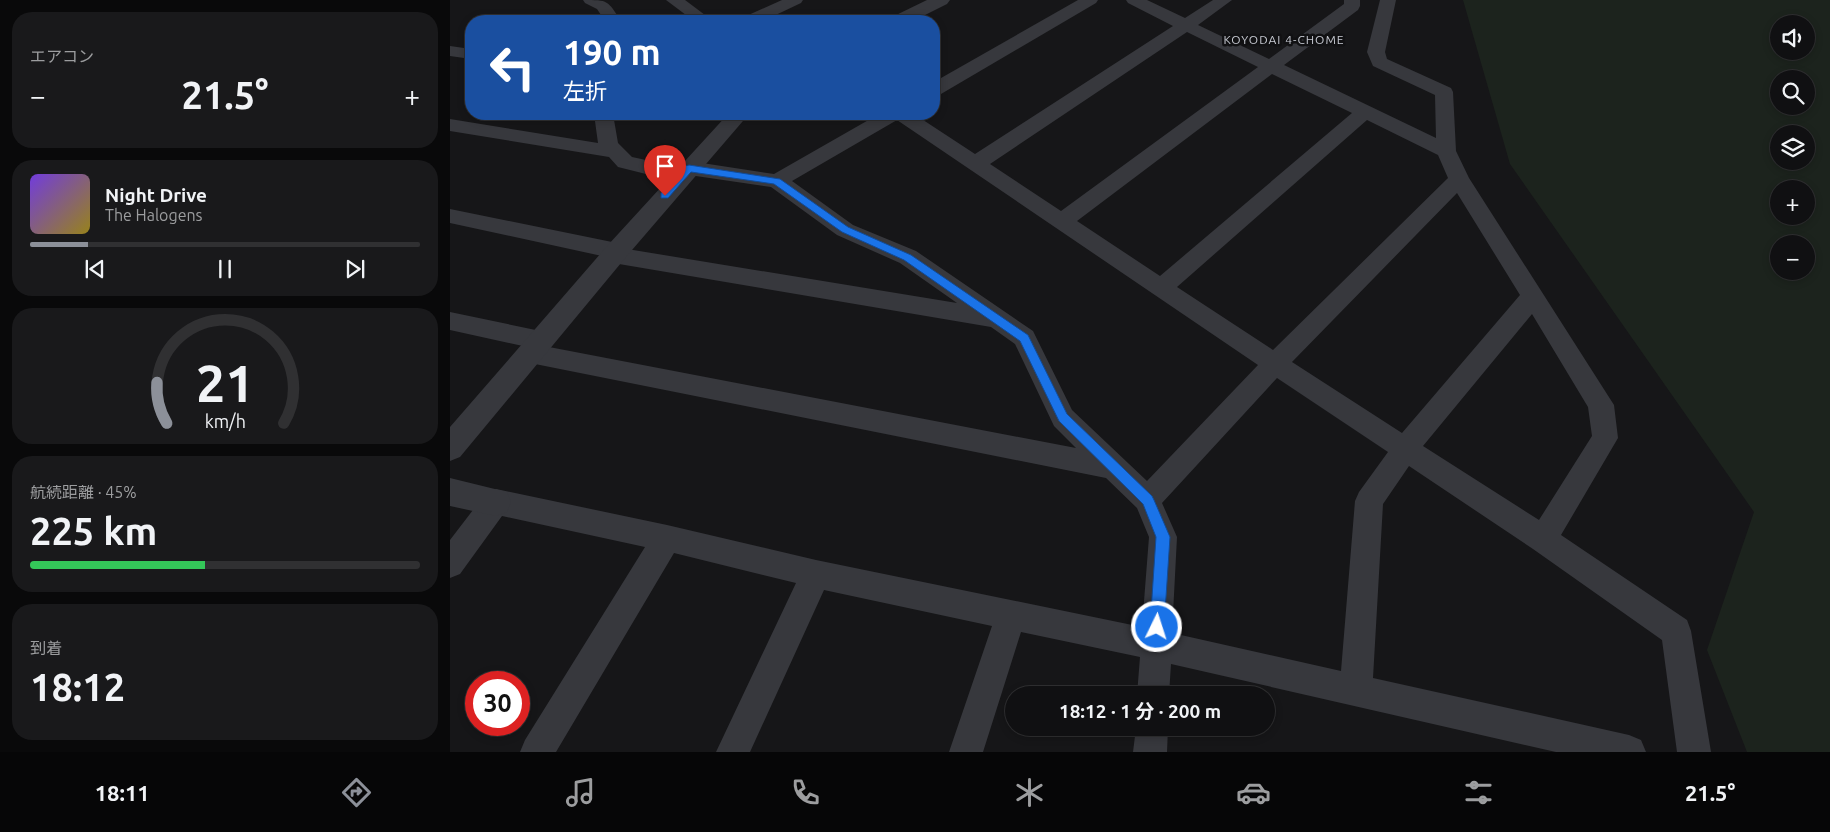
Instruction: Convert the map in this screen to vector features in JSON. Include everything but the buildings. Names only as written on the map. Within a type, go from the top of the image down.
[{"type":"street","points":[[591,0],[603,6],[609,15]]},
{"type":"street","points":[[674,0],[696,15]]},
{"type":"street","points":[[763,15],[795,0]]},
{"type":"street","points":[[911,15],[940,0]]},
{"type":"street","points":[[940,87],[1090,0]]},
{"type":"street","points":[[1134,0],[1446,151]]},
{"type":"street","points":[[975,164],[1224,0]]},
{"type":"street","points":[[1061,222],[1352,6],[1352,0]]},
{"type":"street","points":[[1388,0],[1376,52],[1378,62],[1444,92],[1446,151],[1460,179],[1601,406],[1606,438],[1543,539]]},
{"type":"street","points":[[450,51],[465,53]]},
{"type":"street","points":[[1160,288],[1365,112]]},
{"type":"street","points":[[605,120],[608,145],[625,162],[646,167],[689,168],[777,181],[845,230],[908,257],[1024,338],[1063,418],[1148,500],[1163,537],[1154,686]]},
{"type":"street","points":[[450,448],[615,253],[733,120]]},
{"type":"street","points":[[777,181],[883,120]]},
{"type":"street","points":[[910,120],[1160,288],[1543,539],[1676,631],[1694,752]]},
{"type":"street","points":[[450,125],[615,152]]},
{"type":"street","points":[[1148,500],[1275,364],[1460,179]]},
{"type":"street","points":[[450,216],[615,253],[996,319]]},
{"type":"street","points":[[1356,690],[1369,501],[1405,449],[1533,296]]},
{"type":"street","points":[[450,321],[536,346],[1112,467]]},
{"type":"street","points":[[450,492],[667,538],[816,574],[1156,645],[1629,752]]},
{"type":"street","points":[[450,564],[496,502]]},
{"type":"street","points":[[537,752],[667,538]]},
{"type":"street","points":[[733,752],[816,574]]},
{"type":"street","points":[[966,752],[1011,614]]},
{"type":"street","points":[[1150,752],[1151,736]]},
{"type":"shaded area","points":[[1463,0],[1830,0],[1830,752],[1747,752],[1707,650],[1754,512],[1510,164]]},
{"type":"district","name":"KOYODAI 4-CHOME","points":[[1284,40]]},
{"type":"route","points":[[665,196],[689,168],[777,181],[845,230],[908,257],[1024,338],[1063,418],[1148,500],[1163,537],[1157,627]]}]
